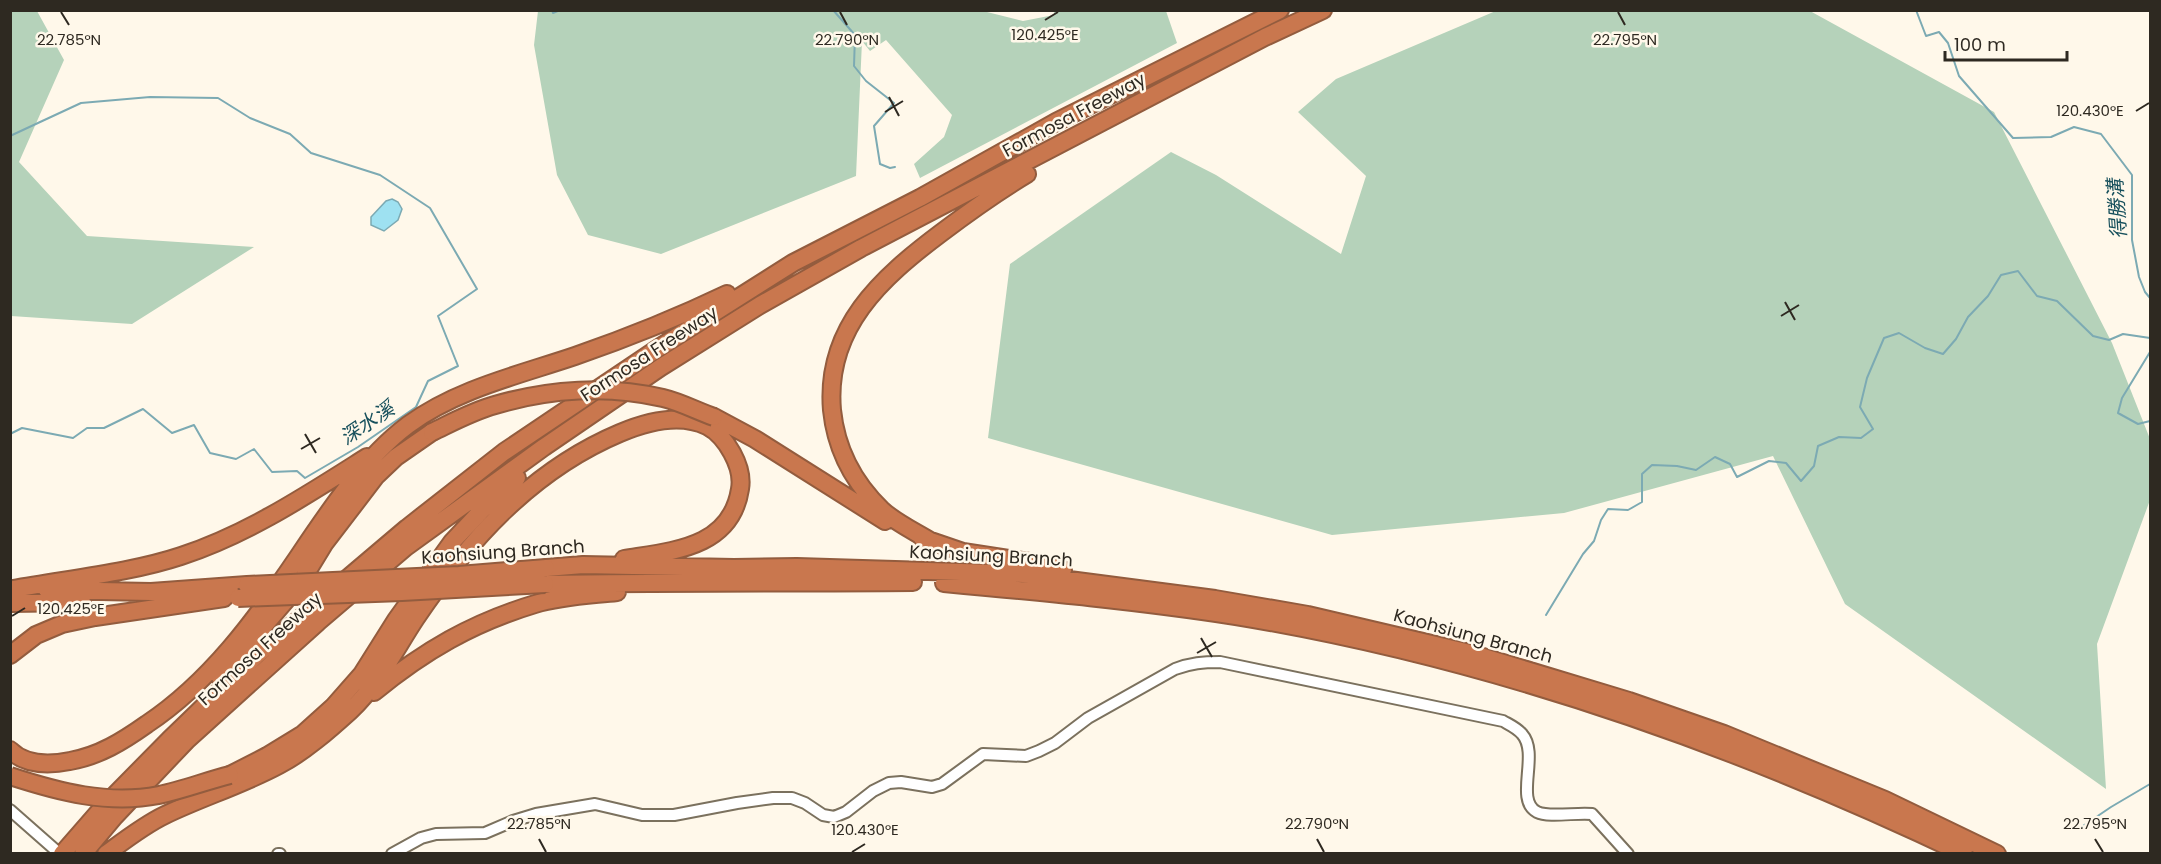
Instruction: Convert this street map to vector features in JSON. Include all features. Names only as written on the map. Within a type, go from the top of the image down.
[{"type":"highway","name":"Formosa Freeway","points":[[61,854],[103,807],[169,740],[265,648],[407,528],[504,452],[654,351],[793,263],[920,198],[1056,122],[1280,10]]},
{"type":"highway","name":"Formosa Freeway","points":[[83,854],[114,817],[187,740],[318,622],[406,547],[544,447],[661,367],[760,305],[861,248],[1265,37],[1323,10]]},
{"type":"highway","points":[[932,542],[884,512],[851,472],[841,452],[833,423],[831,402],[841,340],[870,296],[910,257],[992,195],[1051,157],[1067,142]]},
{"type":"highway","points":[[12,594],[180,556],[256,525],[380,448],[411,423],[458,398],[507,378],[576,356],[674,319],[793,263]]},
{"type":"highway","points":[[169,740],[193,706],[231,666],[298,585],[324,544],[376,476],[396,457],[432,432],[474,412],[542,394],[581,390],[625,391],[665,399],[714,417],[755,439],[893,526],[932,542],[963,552],[1029,561],[1119,585]]},
{"type":"highway","points":[[352,709],[377,678],[418,616],[483,530],[509,504],[566,460],[597,442],[630,428],[654,422],[677,420],[698,422],[723,439],[736,461],[742,481],[738,506],[723,528],[692,547],[583,565]]},
{"type":"highway","points":[[10,776],[75,795],[128,799],[160,795],[230,775],[303,734],[333,707],[362,674],[396,620],[452,542],[512,483],[544,447]]},
{"type":"highway","points":[[10,750],[17,757],[33,762],[54,764],[79,760],[127,738],[188,694],[252,622],[328,513],[380,448]]},
{"type":"highway","name":"Kaohsiung Branch","points":[[545,576],[583,565],[797,567],[1023,574],[1119,585],[1308,615],[1470,653],[1629,701],[1763,749],[1886,800],[1997,854]]},
{"type":"highway","name":"Kaohsiung Branch","points":[[12,594],[236,594],[459,575],[742,584],[937,582],[1138,602],[1300,628],[1447,661],[1588,701],[1687,735],[1814,785],[1964,854]]},
{"type":"highway","points":[[106,854],[131,835],[164,816],[245,782],[281,764],[409,663],[449,639],[537,603],[634,590],[687,589],[700,582]]},
{"type":"highway","name":"Kaohsiung Branch","points":[[12,594],[152,592],[236,594]]},
{"type":"highway","points":[[10,655],[36,635],[62,624],[236,594]]},
{"type":"street","points":[[392,854],[421,838],[436,834],[485,833],[536,814],[595,804],[642,815],[674,815],[737,802],[792,798],[805,803],[823,815],[834,817],[846,813],[873,791],[889,783],[901,782],[932,787],[942,784],[983,754],[1026,756],[1039,751],[1088,718],[1175,669],[1189,663],[1202,662],[1220,662],[1503,722],[1523,735],[1528,746],[1530,758],[1526,795],[1529,804],[1536,811],[1546,813],[1592,814],[1628,854]]},
{"type":"street","points":[[10,810],[61,854]]},
{"type":"green space","points":[[1498,10],[1810,11],[1994,112],[2112,343],[2150,439],[2150,500],[2097,644],[2106,789],[1845,604],[1773,456],[1564,513],[1332,535],[988,438],[1010,264],[1171,152],[1216,175],[1341,254],[1366,176],[1298,112],[1336,79]]},
{"type":"green space","points":[[10,11],[37,11],[64,60],[19,162],[87,236],[254,247],[132,324],[11,316]]},
{"type":"green space","points":[[538,11],[983,11],[1023,21],[1054,15],[1054,11],[1166,11],[1177,43],[920,178],[914,164],[944,137],[952,115],[886,40],[870,51],[862,41],[856,176],[661,254],[588,235],[557,175],[534,45]]},
{"type":"water","points":[[392,199],[398,202],[402,209],[398,220],[384,231],[371,225],[371,217],[386,201]]},
{"type":"waterway","points":[[552,10],[553,13],[560,10]]},
{"type":"waterway","points":[[833,10],[855,35],[854,66],[866,81],[894,103],[874,126],[880,164],[890,168],[895,167]]},
{"type":"waterway","name":"得勝溝","points":[[1916,10],[1926,36],[1939,32],[1948,43],[1959,76],[2013,138],[2051,137],[2074,127],[2101,134],[2132,175],[2132,240],[2139,277],[2150,298]]},
{"type":"waterway","name":"深水溪","points":[[10,136],[81,103],[150,97],[218,98],[250,118],[290,134],[311,153],[380,175],[430,208],[477,289],[438,316],[458,366],[428,381],[416,407],[358,447],[305,478],[297,471],[272,472],[254,449],[236,459],[210,453],[194,425],[172,433],[143,409],[104,428],[87,428],[73,438],[22,428],[10,434]]},
{"type":"waterway","points":[[1546,615],[1583,554],[1594,541],[1601,520],[1608,509],[1628,510],[1642,502],[1642,474],[1652,465],[1677,466],[1696,470],[1715,457],[1730,464],[1737,477],[1769,461],[1786,463],[1801,481],[1814,466],[1818,446],[1839,437],[1861,438],[1873,429],[1860,407],[1867,378],[1884,338],[1899,333],[1925,348],[1943,354],[1956,339],[1968,317],[1988,296],[2001,275],[2018,271],[2037,296],[2057,301],[2093,336],[2109,340],[2123,334],[2150,338]]},
{"type":"waterway","name":"得勝溝","points":[[2150,352],[2122,398],[2118,413],[2138,424],[2150,421]]},
{"type":"waterway","points":[[2077,830],[2150,784]]}]
